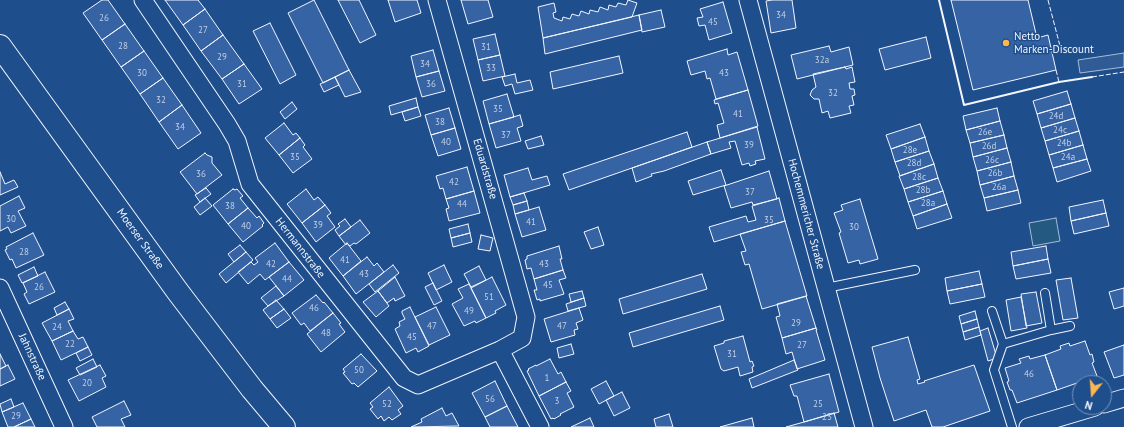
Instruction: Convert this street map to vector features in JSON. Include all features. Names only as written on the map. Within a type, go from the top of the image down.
[{"type":"main road","name":"Moerser Straße","points":[[0,46],[178,292],[252,389],[284,427]]},
{"type":"street","name":"Hermannstraße","points":[[143,0],[237,141],[250,184],[404,378],[418,385],[500,350],[522,338]]},
{"type":"street","name":"Eduardstraße","points":[[437,0],[526,317],[522,338]]},
{"type":"street","name":"Hochemmericher Straße","points":[[748,0],[864,427]]},
{"type":"street","name":"Jahnstraße","points":[[0,288],[64,427]]},
{"type":"street","points":[[500,350],[540,427]]},
{"type":"street","points":[[1112,402],[1124,398]]},
{"type":"street","points":[[1028,427],[1072,414]]},
{"type":"lane","points":[[826,288],[916,270]]},
{"type":"lane","points":[[1045,293],[1051,330]]},
{"type":"lane","points":[[992,311],[1004,344],[994,370],[1012,427]]},
{"type":"lane","points":[[1004,344],[1070,326]]},
{"type":"shaded area","points":[[1124,53],[1124,67],[1080,73],[1078,60]]},
{"type":"shaded area","points":[[1056,218],[1060,241],[1033,246],[1029,223]]},
{"type":"building","points":[[102,0],[108,0],[125,24],[102,40],[83,13]]},
{"type":"building","points":[[165,0],[198,0],[205,9],[183,25]]},
{"type":"building","points":[[314,0],[349,70],[323,83],[288,13]]},
{"type":"building","points":[[338,0],[359,0],[376,35],[360,43]]},
{"type":"building","points":[[388,0],[417,0],[421,13],[395,22]]},
{"type":"building","points":[[461,0],[488,0],[493,17],[468,24]]},
{"type":"building","points":[[628,0],[637,3],[632,17],[543,38],[538,7],[554,3],[556,12],[553,13],[554,18],[562,21],[563,17],[570,19],[572,14],[579,16],[581,11],[589,14],[590,10],[598,12],[600,7],[608,10],[609,5],[616,7],[618,3],[626,5]]},
{"type":"building","points":[[792,0],[796,28],[771,33],[766,1]]},
{"type":"building","name":"Netto Marken-Discount","points":[[951,0],[1028,0],[1037,38],[1048,35],[1056,70],[973,90]]},
{"type":"building","points":[[723,2],[732,33],[709,40],[705,25],[699,26],[697,18],[703,17],[700,9]]},
{"type":"building","points":[[205,9],[223,35],[201,51],[183,25]]},
{"type":"building","points":[[661,10],[665,27],[642,32],[639,15]]},
{"type":"building","points":[[639,15],[642,30],[545,54],[543,38]]},
{"type":"building","points":[[270,23],[296,75],[280,84],[253,31]]},
{"type":"building","points":[[125,24],[144,51],[121,67],[102,40]]},
{"type":"building","points":[[495,34],[500,55],[478,60],[473,39]]},
{"type":"building","points":[[223,35],[244,64],[222,79],[201,51]]},
{"type":"building","points":[[926,37],[931,58],[885,70],[879,49]]},
{"type":"building","points":[[829,46],[831,52],[849,47],[853,65],[797,79],[791,55]]},
{"type":"building","points":[[727,49],[728,55],[737,52],[748,90],[716,99],[710,78],[707,79],[705,71],[691,75],[687,61]]},
{"type":"building","points":[[433,50],[439,71],[416,77],[411,56]]},
{"type":"building","points":[[144,51],[163,78],[140,94],[121,67]]},
{"type":"building","points":[[500,55],[505,76],[483,81],[478,60]]},
{"type":"building","points":[[619,56],[623,73],[553,89],[550,72]]},
{"type":"building","points":[[244,64],[262,89],[239,104],[222,79]]},
{"type":"building","points":[[845,67],[846,69],[852,67],[855,82],[849,83],[850,89],[854,89],[855,95],[852,96],[854,105],[849,106],[851,113],[830,118],[828,111],[822,113],[819,99],[814,99],[810,95],[812,90],[816,87],[813,74]]},
{"type":"building","points":[[349,70],[361,92],[345,97],[335,77]]},
{"type":"building","points":[[439,71],[445,91],[422,97],[416,77]]},
{"type":"building","points":[[515,74],[517,83],[530,80],[533,90],[515,94],[512,84],[505,86],[502,77]]},
{"type":"building","points":[[335,77],[339,85],[324,92],[320,84]]},
{"type":"building","points":[[163,78],[182,105],[159,122],[140,94]]},
{"type":"building","points":[[748,90],[758,126],[720,138],[717,125],[724,123],[718,103],[715,104],[714,100]]},
{"type":"building","points":[[1067,91],[1071,104],[1037,114],[1033,101]]},
{"type":"building","points":[[507,94],[514,117],[489,124],[483,101]]},
{"type":"building","points":[[416,98],[418,107],[391,115],[389,106]]},
{"type":"building","points":[[292,102],[297,109],[285,119],[280,112]]},
{"type":"building","points":[[1071,104],[1075,118],[1041,128],[1037,114]]},
{"type":"building","points":[[182,105],[201,133],[178,149],[159,122]]},
{"type":"building","points":[[418,107],[421,116],[405,121],[402,112]]},
{"type":"building","points":[[449,108],[455,128],[431,135],[425,115]]},
{"type":"building","points":[[997,108],[1000,121],[966,130],[963,116]]},
{"type":"building","points":[[520,115],[523,126],[517,128],[521,141],[496,148],[489,124]]},
{"type":"building","points":[[1075,118],[1079,131],[1045,141],[1041,128]]},
{"type":"building","points":[[1000,121],[1004,135],[970,143],[966,130]]},
{"type":"building","points":[[284,123],[293,135],[296,133],[300,138],[279,155],[265,138]]},
{"type":"building","points":[[920,124],[925,137],[891,149],[886,135]]},
{"type":"building","points":[[757,127],[765,159],[755,161],[756,164],[750,166],[749,163],[742,165],[735,141],[729,142],[731,148],[711,154],[707,142]]},
{"type":"building","points":[[455,128],[461,149],[438,156],[431,135]]},
{"type":"building","points":[[1079,131],[1083,145],[1049,155],[1045,141]]},
{"type":"building","points":[[687,132],[692,147],[569,190],[563,174]]},
{"type":"building","points":[[1004,135],[1007,148],[973,157],[970,143]]},
{"type":"building","points":[[541,136],[544,145],[528,149],[525,141]]},
{"type":"building","points":[[925,137],[929,151],[895,162],[891,149]]},
{"type":"building","points":[[300,138],[305,145],[303,147],[312,159],[293,173],[279,155]]},
{"type":"building","points":[[707,142],[711,154],[664,171],[651,174],[652,176],[636,182],[632,168]]},
{"type":"building","points":[[1083,145],[1087,159],[1053,168],[1049,155]]},
{"type":"building","points":[[1007,148],[1011,162],[977,171],[973,157]]},
{"type":"building","points":[[929,151],[934,164],[900,176],[895,162]]},
{"type":"building","points":[[205,153],[212,157],[212,163],[222,175],[197,194],[180,172]]},
{"type":"building","points":[[1087,159],[1091,171],[1057,182],[1053,168]]},
{"type":"building","points":[[1011,162],[1014,176],[980,185],[977,171]]},
{"type":"building","points":[[934,164],[938,178],[904,189],[899,176]]},
{"type":"building","points":[[467,167],[474,191],[446,199],[443,188],[440,189],[436,176]]},
{"type":"building","points":[[528,168],[532,180],[547,176],[550,185],[510,197],[504,175]]},
{"type":"building","points":[[721,170],[726,185],[693,195],[688,181]]},
{"type":"building","points":[[769,171],[777,199],[753,205],[752,202],[731,208],[724,186]]},
{"type":"building","points":[[0,172],[5,184],[14,180],[18,187],[0,195]]},
{"type":"building","points":[[1014,176],[1018,190],[984,198],[980,185]]},
{"type":"building","points":[[938,178],[943,191],[908,202],[904,189]]},
{"type":"building","points":[[206,188],[211,194],[200,202],[195,195]]},
{"type":"building","points":[[233,189],[237,189],[243,196],[240,198],[248,208],[228,224],[213,205]]},
{"type":"building","points":[[306,189],[314,200],[318,197],[325,205],[302,223],[287,204]]},
{"type":"building","points":[[1018,190],[1021,203],[987,211],[984,198]]},
{"type":"building","points":[[474,191],[480,213],[449,221],[446,209],[449,208],[446,199]]},
{"type":"building","points":[[943,191],[947,204],[913,216],[908,202]]},
{"type":"building","points":[[524,193],[527,201],[513,205],[510,197]]},
{"type":"building","points":[[19,196],[25,208],[18,211],[26,226],[11,233],[8,227],[0,231],[0,206]]},
{"type":"building","points":[[205,198],[212,206],[200,215],[194,207]]},
{"type":"building","points":[[779,198],[785,221],[714,242],[709,227],[746,216],[748,222],[756,220],[752,206]]},
{"type":"building","points":[[860,199],[878,259],[860,264],[859,260],[848,263],[839,233],[841,232],[834,213],[843,210],[841,205]]},
{"type":"building","points":[[1103,200],[1106,213],[1071,221],[1069,207]]},
{"type":"building","points":[[527,201],[529,210],[515,214],[513,205]]},
{"type":"building","points":[[947,204],[952,218],[917,229],[913,216]]},
{"type":"building","points":[[325,205],[331,213],[327,216],[335,227],[316,242],[302,223]]},
{"type":"building","points":[[539,207],[546,230],[522,237],[515,214]]},
{"type":"building","points":[[248,208],[257,218],[259,216],[264,223],[262,225],[263,226],[243,242],[228,224]]},
{"type":"building","points":[[1106,213],[1109,226],[1074,234],[1071,221]]},
{"type":"building","points":[[345,219],[351,227],[339,236],[335,230],[340,226],[338,224]]},
{"type":"building","points":[[360,220],[370,233],[356,244],[354,243],[350,246],[347,243],[346,245],[339,236]]},
{"type":"building","points":[[785,221],[807,296],[762,309],[749,264],[745,265],[741,252],[746,251],[740,234]]},
{"type":"building","points":[[468,224],[470,233],[451,238],[449,229]]},
{"type":"building","points":[[598,227],[604,245],[591,249],[584,232]]},
{"type":"building","points":[[33,233],[44,255],[16,268],[12,259],[10,260],[5,250],[7,249],[6,247]]},
{"type":"building","points":[[470,233],[472,242],[453,247],[451,238]]},
{"type":"building","points":[[481,235],[493,238],[490,251],[478,249]]},
{"type":"building","points":[[275,243],[289,262],[265,280],[260,274],[248,284],[238,272],[251,262],[254,265],[258,262],[255,258]]},
{"type":"building","points":[[347,243],[361,261],[343,276],[329,258]]},
{"type":"building","points":[[240,245],[246,252],[234,262],[228,254]]},
{"type":"building","points":[[559,246],[563,270],[534,279],[531,268],[527,269],[525,260],[527,259],[527,256]]},
{"type":"building","points":[[1046,246],[1048,259],[1013,266],[1011,252]]},
{"type":"building","points":[[246,252],[253,260],[226,283],[219,274]]},
{"type":"building","points":[[367,257],[374,266],[377,263],[384,272],[356,294],[343,276]]},
{"type":"building","points":[[1048,259],[1051,273],[1016,279],[1013,266]]},
{"type":"building","points":[[289,262],[304,280],[284,296],[269,277]]},
{"type":"building","points":[[393,265],[399,273],[375,292],[369,284]]},
{"type":"building","points":[[444,265],[452,282],[436,290],[428,273]]},
{"type":"building","points":[[479,266],[486,280],[471,287],[464,274]]},
{"type":"building","points":[[34,267],[38,276],[22,283],[18,275]]},
{"type":"building","points":[[563,270],[566,278],[559,280],[564,294],[540,301],[540,299],[537,300],[534,290],[537,290],[534,279]]},
{"type":"building","points":[[979,271],[982,284],[947,291],[945,278]]},
{"type":"building","points":[[45,272],[55,292],[29,304],[24,294],[27,292],[23,283]]},
{"type":"building","points":[[702,274],[707,289],[623,314],[619,299]]},
{"type":"building","points":[[395,277],[405,296],[395,301],[394,298],[387,303],[378,291]]},
{"type":"building","points":[[492,277],[506,305],[495,311],[496,313],[486,318],[471,288]]},
{"type":"building","points":[[1071,278],[1078,318],[1063,320],[1056,280]]},
{"type":"building","points":[[433,283],[442,301],[434,305],[425,287]]},
{"type":"building","points":[[469,284],[486,318],[476,323],[475,321],[464,326],[452,304],[463,298],[458,289]]},
{"type":"building","points":[[982,284],[985,297],[950,304],[947,291]]},
{"type":"building","points":[[276,286],[284,296],[268,306],[261,298]]},
{"type":"building","points":[[1124,288],[1124,306],[1114,309],[1109,292]]},
{"type":"building","points":[[378,291],[389,306],[376,317],[363,302]]},
{"type":"building","points":[[582,291],[584,298],[571,302],[569,294]]},
{"type":"building","points":[[1036,292],[1042,323],[1026,326],[1021,294]]},
{"type":"building","points":[[316,295],[333,313],[310,331],[304,323],[301,325],[292,313]]},
{"type":"building","points":[[806,296],[816,328],[782,338],[776,317],[780,316],[777,304]]},
{"type":"building","points":[[1021,297],[1027,328],[1011,331],[1006,300]]},
{"type":"building","points":[[584,298],[586,306],[568,311],[566,304]]},
{"type":"building","points":[[276,300],[284,309],[270,319],[263,310]]},
{"type":"building","points":[[65,302],[69,309],[57,315],[54,308]]},
{"type":"building","points":[[720,306],[724,320],[633,347],[629,333]]},
{"type":"building","points":[[410,307],[429,346],[418,352],[416,348],[406,353],[395,329],[400,326],[399,322],[405,319],[402,311]]},
{"type":"building","points":[[436,307],[450,335],[429,345],[415,317]]},
{"type":"building","points":[[579,308],[583,320],[576,323],[578,329],[574,330],[575,335],[551,342],[544,319]]},
{"type":"building","points":[[69,309],[74,319],[68,321],[73,331],[52,341],[42,323]]},
{"type":"building","points":[[284,309],[291,318],[277,328],[270,319]]},
{"type":"building","points":[[975,311],[977,319],[961,324],[959,316]]},
{"type":"building","points":[[333,313],[341,323],[339,324],[345,332],[321,352],[307,334]]},
{"type":"building","points":[[977,319],[979,327],[963,332],[961,324]]},
{"type":"building","points":[[979,327],[981,335],[965,340],[963,332]]},
{"type":"building","points":[[816,328],[825,360],[797,369],[792,352],[786,354],[782,338]]},
{"type":"building","points":[[988,328],[997,358],[988,361],[980,331]]},
{"type":"building","points":[[73,331],[78,339],[83,337],[88,347],[61,360],[52,341]]},
{"type":"building","points":[[743,336],[750,362],[752,361],[754,366],[752,367],[753,372],[740,376],[738,367],[724,371],[721,369],[714,346],[724,343],[724,341]]},
{"type":"building","points":[[908,337],[920,379],[917,380],[918,384],[974,365],[990,411],[943,427],[932,427],[926,410],[894,421],[872,347]]},
{"type":"building","points":[[1085,341],[1090,355],[1092,354],[1094,362],[1092,363],[1097,375],[1072,375],[1072,385],[1057,390],[1045,355],[1061,349],[1060,346],[1069,343],[1070,346]]},
{"type":"building","points":[[571,344],[574,354],[559,358],[557,348]]},
{"type":"building","points":[[1124,345],[1124,375],[1114,378],[1104,352]]},
{"type":"building","points":[[88,347],[92,355],[80,361],[76,353]]},
{"type":"building","points":[[0,354],[6,366],[0,369]]},
{"type":"building","points":[[361,354],[377,371],[358,387],[354,383],[352,384],[343,373],[345,372],[343,369]]},
{"type":"building","points":[[1045,355],[1057,390],[1017,403],[1007,382],[1009,381],[1005,368],[1021,363],[1019,359],[1029,356],[1030,359]]},
{"type":"building","points":[[93,359],[97,367],[80,375],[76,368]]},
{"type":"building","points":[[550,359],[558,374],[561,372],[566,382],[539,396],[527,371],[529,370],[528,369]]},
{"type":"building","points":[[794,360],[798,370],[752,388],[749,379]]},
{"type":"building","points":[[8,365],[15,379],[0,386],[0,369]]},
{"type":"building","points":[[100,365],[106,376],[102,378],[106,387],[79,401],[68,380]]},
{"type":"building","points":[[829,374],[839,412],[804,422],[797,396],[794,396],[790,385]]},
{"type":"building","points":[[495,381],[507,406],[485,417],[472,393]]},
{"type":"building","points":[[606,381],[614,396],[599,404],[591,389]]},
{"type":"building","points":[[566,382],[571,391],[567,393],[574,407],[560,414],[561,415],[554,419],[551,419],[539,396]]},
{"type":"building","points":[[389,387],[403,406],[398,410],[401,414],[392,420],[389,417],[384,421],[381,416],[378,419],[370,409],[373,407],[370,403]]},
{"type":"building","points":[[622,392],[630,408],[614,416],[606,400]]},
{"type":"building","points":[[11,399],[14,407],[2,412],[0,404]]},
{"type":"building","points":[[124,401],[131,415],[121,419],[125,427],[97,427],[92,417]]},
{"type":"building","points":[[23,403],[31,419],[14,427],[8,427],[2,412]]},
{"type":"building","points":[[507,406],[518,427],[490,427],[485,417]]},
{"type":"building","points":[[442,408],[446,416],[452,413],[459,426],[411,427],[422,422],[421,419]]},
{"type":"building","points":[[834,413],[838,427],[786,427],[804,422]]},
{"type":"building","points":[[669,414],[673,427],[656,427],[654,419]]},
{"type":"building","points":[[590,418],[594,427],[571,427]]},
{"type":"building","points":[[752,418],[754,427],[720,427]]},
{"type":"building","points":[[31,419],[35,427],[14,427]]},
{"type":"fence","points":[[1048,0],[1060,46],[1051,48]]},
{"type":"fence","points":[[1056,70],[1059,82]]},
{"type":"fence","points":[[1092,77],[1124,72]]},
{"type":"wall","points":[[939,0],[964,105],[1059,82],[1092,77]]},
{"type":"place","name":"Netto Marken-Discount","points":[[1006,43]]}]
